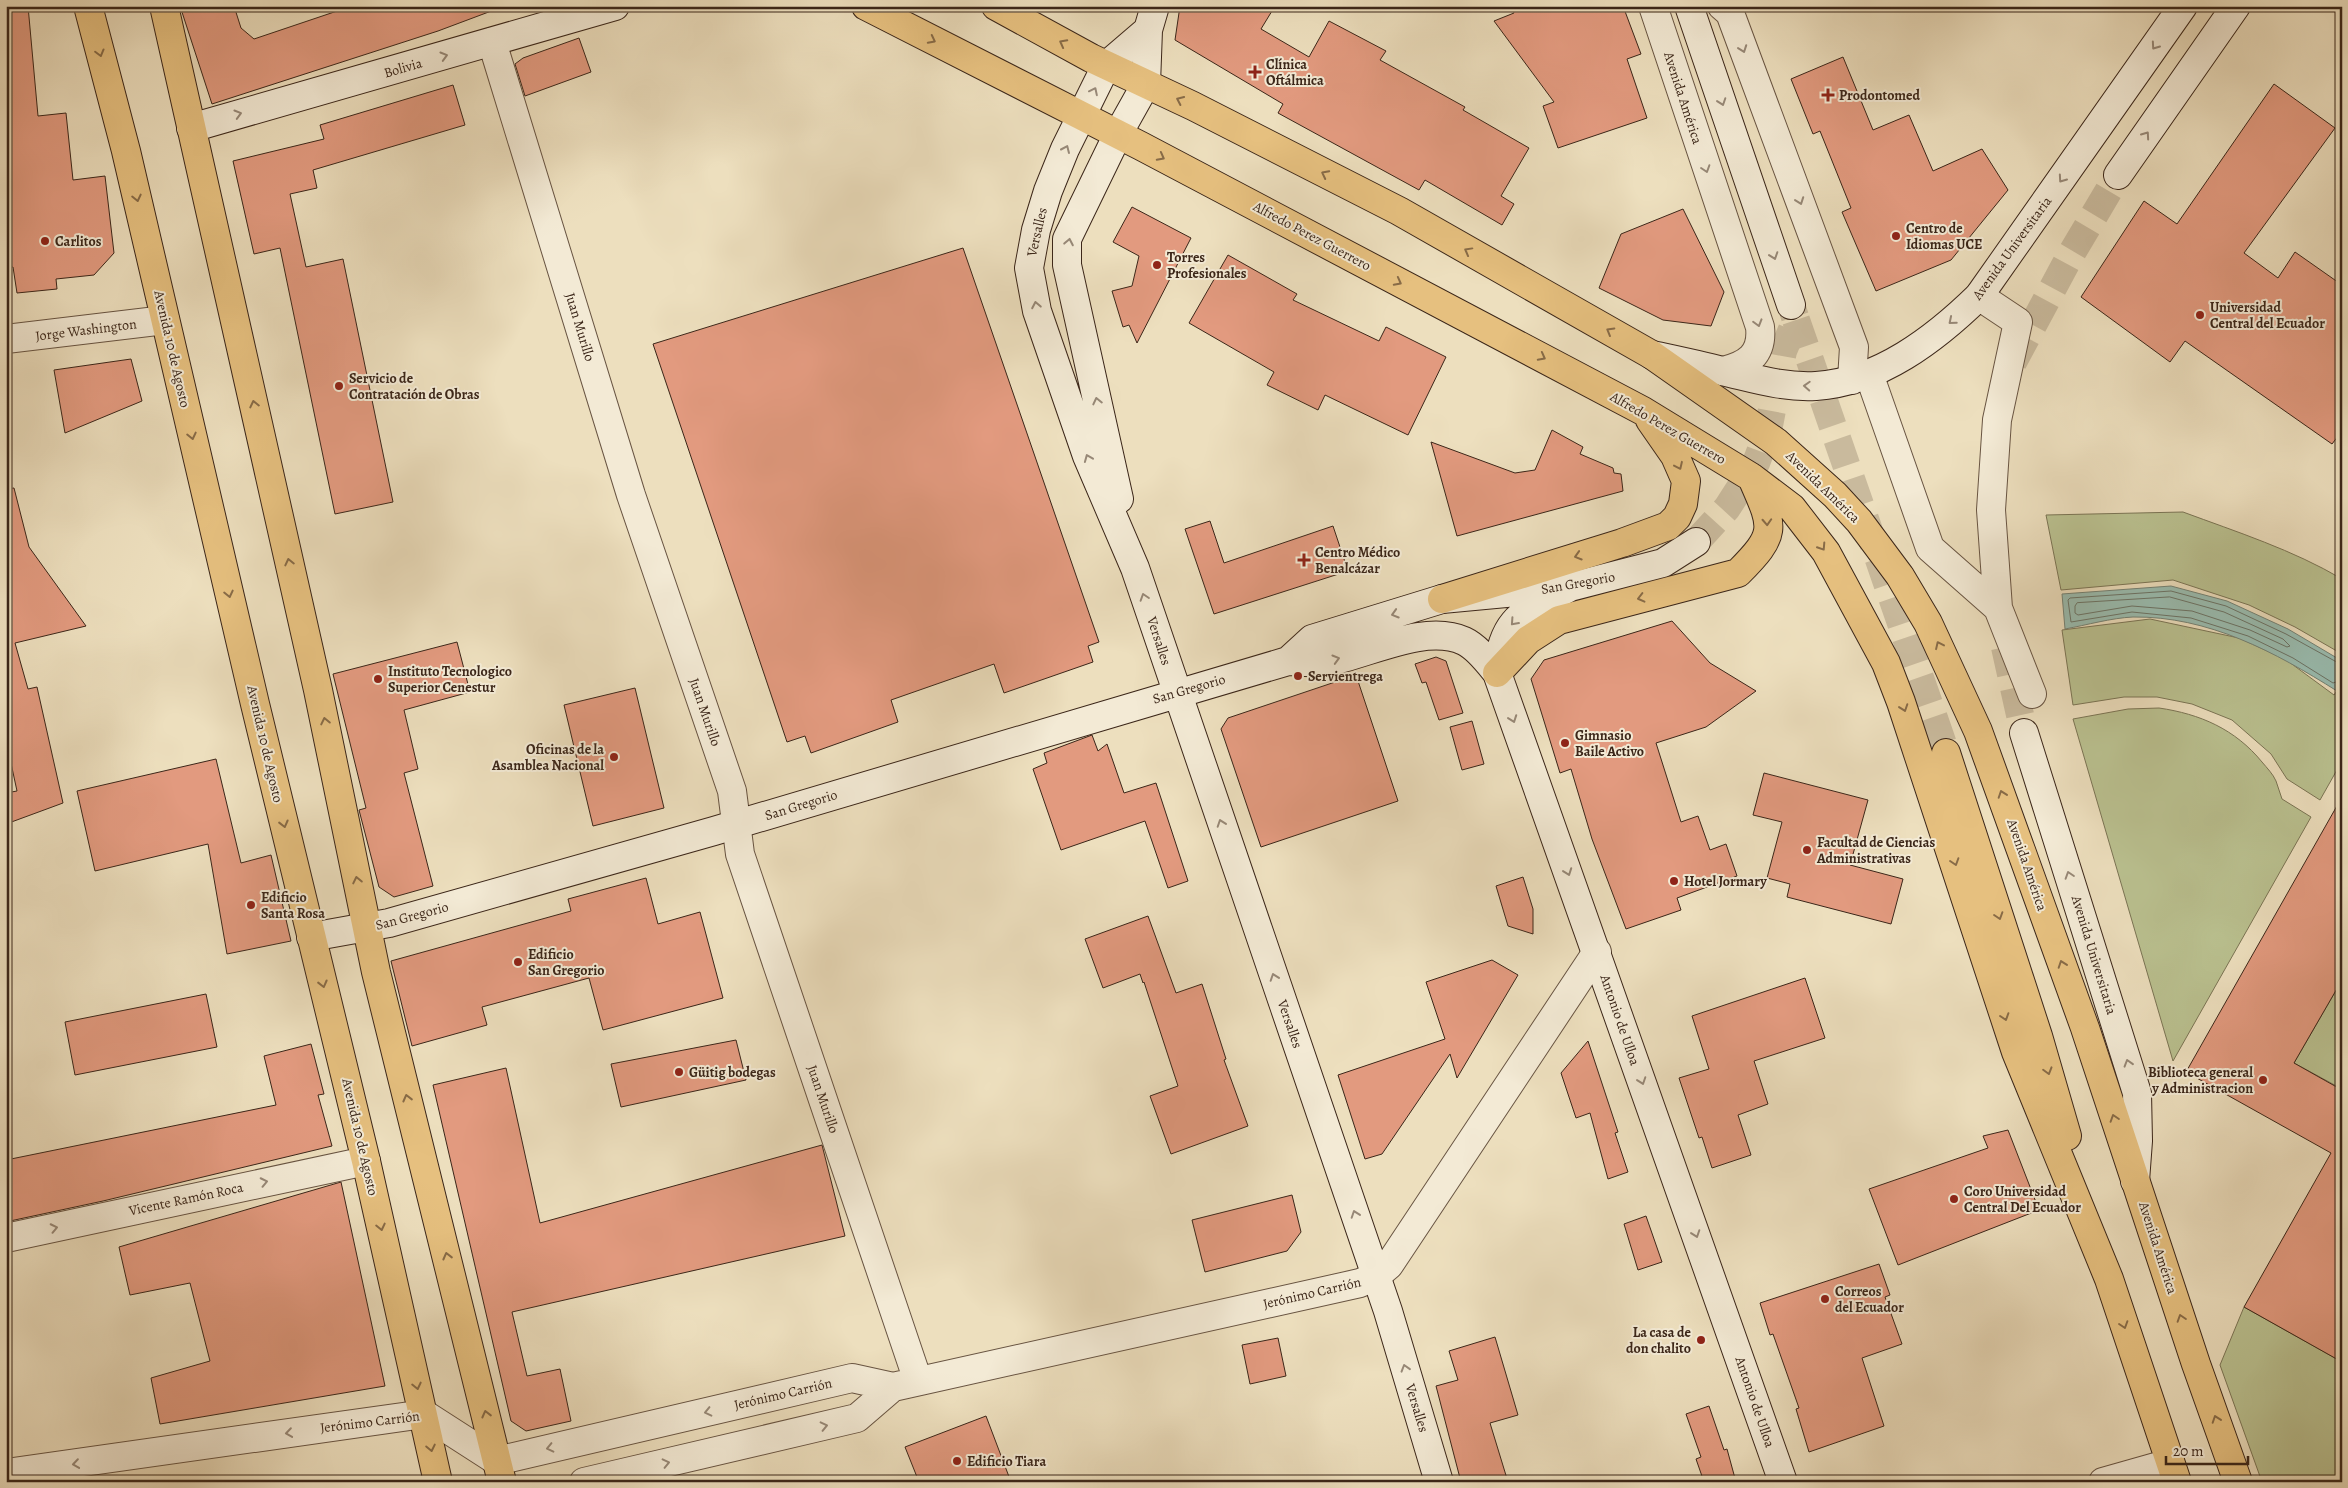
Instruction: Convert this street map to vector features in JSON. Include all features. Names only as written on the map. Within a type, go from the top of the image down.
[{"type":"main road","name":"Avenida 10 de Agosto","points":[[88,6],[126,151],[254,704],[366,1161],[438,1482]]},
{"type":"main road","points":[[164,6],[318,690],[367,928],[500,1471]]},
{"type":"main road","name":"Alfredo Perez Guerrero","points":[[866,6],[1081,117],[1118,134],[1643,410],[1751,476]]},
{"type":"main road","points":[[996,6],[1106,66],[1146,84],[1399,211],[1652,355]]},
{"type":"main road","name":"Avenida América","points":[[1652,355],[1776,442],[1860,521],[1900,576],[1937,640],[1978,731],[1997,780],[2085,1028],[2238,1482]]},
{"type":"main road","points":[[1442,600],[1622,543],[1668,526],[1677,517],[1683,504],[1686,481],[1675,456],[1643,410]]},
{"type":"main road","points":[[1496,673],[1528,640],[1559,620],[1738,572],[1760,551],[1766,539],[1769,526],[1767,511],[1751,476]]},
{"type":"main road","points":[[1751,476],[1792,508],[1810,529],[1826,552],[1886,663],[1928,778],[2016,1052],[2109,1279]]},
{"type":"main road","points":[[1946,753],[2038,1036],[2109,1279],[2174,1472]]},
{"type":"street","name":"Bolivia","points":[[191,128],[615,6]]},
{"type":"street","name":"Avenida América","points":[[1652,6],[1760,327],[1756,350],[1749,361],[1739,367],[1723,371]]},
{"type":"street","points":[[1689,6],[1791,305]]},
{"type":"street","points":[[1722,6],[1730,13],[1854,347],[1860,377],[1930,548],[1998,608]]},
{"type":"street","name":"Avenida Universitaria","points":[[1652,355],[1790,385],[1816,386],[1860,377],[1907,354],[1952,322],[1979,296],[2183,6]]},
{"type":"street","points":[[2118,175],[2236,6]]},
{"type":"street","name":"Versalles","points":[[1135,568],[1067,265],[1068,239],[1118,134],[1146,84],[1151,18]]},
{"type":"street","name":"Versalles","points":[[1151,18],[1106,66],[1048,191],[1036,230],[1029,268],[1037,311],[1087,456],[1135,568],[1376,1276],[1439,1482]]},
{"type":"street","name":"Juan Murillo","points":[[492,42],[631,496],[732,791],[740,854],[905,1384]]},
{"type":"street","points":[[1979,296],[2018,322],[1997,420],[1991,510],[1998,608],[2032,694]]},
{"type":"street","name":"Jorge Washington","points":[[6,340],[166,320]]},
{"type":"street","name":"San Gregorio","points":[[1288,661],[1312,639],[1442,600],[1570,587],[1663,563],[1696,542]]},
{"type":"street","points":[[1496,673],[1503,639],[1517,618],[1570,587]]},
{"type":"street","name":"San Gregorio","points":[[311,937],[367,928],[736,825],[1288,661],[1325,662],[1417,638],[1442,635],[1465,641],[1481,654],[1496,673]]},
{"type":"street","name":"Antonio de Ulloa","points":[[1496,673],[1597,952],[1783,1482]]},
{"type":"street","name":"Avenida Universitaria","points":[[2024,733],[2137,1093],[2138,1141],[2135,1181]]},
{"type":"street","name":"Jerónimo Carrión","points":[[6,1473],[105,1471],[424,1414],[500,1471],[852,1378],[905,1384],[1360,1283],[1376,1276],[1389,1265],[1597,952]]},
{"type":"street","name":"Vicente Ramón Roca","points":[[6,1238],[366,1161]]},
{"type":"street","name":"Jerónimo Carrión","points":[[584,1482],[857,1418],[905,1384]]},
{"type":"street","points":[[2103,1482],[2174,1472]]},
{"type":"green space","points":[[2183,512],[2284,550],[2342,579],[2342,654],[2295,627],[2249,605],[2173,580],[2061,590],[2046,515]]},
{"type":"green space","points":[[2150,619],[2239,638],[2285,659],[2334,695],[2342,683],[2342,761],[2320,800],[2287,779],[2271,754],[2232,720],[2192,704],[2157,697],[2124,697],[2073,705],[2062,630]]},
{"type":"green space","points":[[2159,708],[2189,714],[2202,719],[2216,725],[2240,740],[2252,750],[2272,773],[2282,799],[2311,817],[2173,1061],[2073,719],[2128,709]]},
{"type":"green space","points":[[2342,980],[2342,1089],[2294,1063]]},
{"type":"green space","points":[[2244,1307],[2342,1362],[2342,1482],[2262,1482],[2220,1365]]},
{"type":"water","points":[[2171,586],[2227,601],[2288,629],[2342,661],[2342,680],[2337,691],[2265,650],[2240,639],[2188,623],[2161,618],[2133,617],[2065,629],[2062,594]]},
{"type":"building","points":[[6,6],[28,6],[38,116],[66,113],[73,180],[105,176],[114,253],[94,275],[56,279],[57,289],[17,293],[13,267],[6,268]]},
{"type":"building","points":[[180,6],[234,6],[241,28],[254,39],[352,6],[493,6],[494,10],[438,31],[212,104]]},
{"type":"building","points":[[1180,6],[1275,6],[1261,29],[1309,57],[1329,21],[1386,51],[1380,60],[1465,107],[1463,110],[1529,148],[1501,196],[1514,204],[1502,225],[1425,180],[1419,190],[1278,113],[1283,104],[1175,40]]},
{"type":"building","points":[[1511,6],[1623,6],[1641,54],[1627,59],[1647,118],[1558,148],[1543,106],[1554,102],[1494,21],[1514,13]]},
{"type":"building","points":[[579,38],[591,72],[525,96],[515,64],[523,58]]},
{"type":"building","points":[[1843,57],[1873,130],[1909,115],[1933,171],[1982,149],[2008,190],[1951,260],[1876,291],[1842,212],[1851,208],[1820,131],[1813,134],[1791,79]]},
{"type":"building","points":[[2274,84],[2335,128],[2244,253],[2278,278],[2295,252],[2342,285],[2342,431],[2332,444],[2185,341],[2170,362],[2081,297],[2144,201],[2177,224]]},
{"type":"building","points":[[453,85],[465,125],[313,170],[317,188],[290,194],[306,267],[343,259],[393,502],[335,514],[280,248],[254,254],[233,161],[324,139],[320,125]]},
{"type":"building","name":"Torres Profesionales","points":[[1132,207],[1191,238],[1137,343],[1129,325],[1123,327],[1112,291],[1132,286],[1139,256],[1113,242]]},
{"type":"building","points":[[1683,209],[1724,292],[1711,326],[1663,320],[1599,288],[1621,234]]},
{"type":"building","points":[[963,248],[1099,642],[1088,646],[1093,662],[1004,693],[994,664],[891,700],[898,722],[811,753],[805,736],[787,742],[653,344]]},
{"type":"building","points":[[1228,255],[1297,294],[1293,300],[1379,341],[1386,327],[1446,357],[1408,435],[1325,395],[1318,410],[1267,385],[1274,372],[1189,323]]},
{"type":"building","points":[[131,359],[142,401],[65,433],[54,370]]},
{"type":"building","points":[[1552,430],[1583,447],[1580,454],[1613,468],[1614,473],[1621,474],[1623,491],[1457,536],[1431,442],[1515,473],[1535,470]]},
{"type":"building","points":[[14,488],[29,547],[86,626],[15,643],[28,689],[37,687],[63,803],[6,824],[6,793],[17,791],[6,740],[6,489]]},
{"type":"building","points":[[1210,521],[1224,563],[1333,526],[1348,571],[1214,614],[1185,529]]},
{"type":"building","points":[[1672,621],[1710,663],[1756,691],[1706,727],[1656,743],[1681,822],[1698,816],[1710,850],[1726,844],[1737,876],[1677,898],[1681,910],[1626,929],[1592,839],[1571,769],[1560,773],[1531,679],[1544,660]]},
{"type":"building","points":[[457,642],[470,692],[404,710],[418,769],[404,773],[433,886],[394,897],[379,887],[359,810],[366,808],[333,674]]},
{"type":"building","points":[[1436,657],[1446,661],[1463,713],[1439,720],[1426,682],[1422,683],[1415,664]]},
{"type":"building","points":[[1356,675],[1398,801],[1261,847],[1221,729],[1228,718]]},
{"type":"building","name":"Oficinas de la Asamblea Nacional","points":[[635,688],[664,808],[593,826],[564,705]]},
{"type":"building","points":[[1472,721],[1484,764],[1462,770],[1450,727]]},
{"type":"building","points":[[1092,735],[1098,751],[1107,744],[1124,793],[1156,783],[1188,881],[1168,888],[1145,821],[1061,850],[1033,769],[1047,763],[1044,753]]},
{"type":"building","points":[[216,759],[241,863],[271,855],[291,941],[227,954],[208,844],[95,871],[77,791]]},
{"type":"building","name":"Facultad de Ciencias Administrativas","points":[[1764,773],[1868,800],[1850,865],[1903,879],[1891,924],[1787,897],[1790,884],[1767,878],[1782,822],[1753,815]]},
{"type":"building","name":"Biblioteca general y Administracion","points":[[2342,797],[2342,980],[2294,1063],[2342,1090],[2342,1362],[2244,1307],[2331,1153],[2186,1072]]},
{"type":"building","points":[[1523,877],[1533,909],[1533,934],[1508,926],[1496,886]]},
{"type":"building","points":[[646,878],[658,924],[700,912],[723,998],[603,1030],[589,978],[482,1007],[487,1025],[412,1046],[391,961],[571,911],[568,899]]},
{"type":"building","points":[[1148,916],[1176,993],[1202,984],[1226,1059],[1224,1060],[1248,1126],[1171,1154],[1150,1096],[1178,1086],[1144,982],[1140,974],[1103,988],[1085,939]]},
{"type":"building","points":[[1492,960],[1518,975],[1457,1078],[1450,1054],[1382,1154],[1365,1159],[1338,1075],[1445,1039],[1426,982]]},
{"type":"building","points":[[1805,978],[1825,1038],[1754,1061],[1768,1104],[1738,1115],[1751,1155],[1712,1168],[1702,1137],[1699,1138],[1679,1078],[1709,1069],[1692,1016]]},
{"type":"building","points":[[206,994],[217,1047],[75,1075],[65,1022]]},
{"type":"building","name":"Güitig bodegas","points":[[736,1040],[746,1080],[621,1107],[611,1064]]},
{"type":"building","points":[[1588,1041],[1618,1132],[1615,1133],[1628,1172],[1608,1179],[1590,1113],[1576,1118],[1561,1073]]},
{"type":"building","points":[[311,1044],[324,1094],[318,1095],[332,1146],[103,1201],[10,1221],[6,1206],[6,1160],[276,1105],[264,1056]]},
{"type":"building","points":[[506,1068],[540,1223],[822,1145],[845,1236],[512,1312],[527,1376],[560,1369],[571,1421],[526,1431],[511,1421],[433,1085]]},
{"type":"building","name":"Coro Universidad Central Del Ecuador","points":[[2008,1130],[2039,1210],[1898,1265],[1869,1189],[1988,1148],[1983,1136]]},
{"type":"building","points":[[341,1182],[385,1386],[160,1424],[151,1378],[210,1361],[190,1283],[130,1295],[119,1247]]},
{"type":"building","points":[[1292,1195],[1301,1232],[1287,1251],[1205,1272],[1192,1220]]},
{"type":"building","points":[[1646,1216],[1662,1262],[1638,1270],[1624,1224]]},
{"type":"building","points":[[1879,1264],[1890,1295],[1885,1297],[1902,1344],[1862,1358],[1884,1426],[1809,1452],[1796,1409],[1799,1408],[1773,1334],[1770,1335],[1760,1303]]},
{"type":"building","points":[[1495,1337],[1518,1415],[1490,1423],[1508,1482],[1461,1482],[1436,1386],[1458,1380],[1449,1351]]},
{"type":"building","points":[[1278,1338],[1286,1376],[1250,1384],[1242,1345]]},
{"type":"building","points":[[1709,1406],[1724,1450],[1727,1449],[1736,1482],[1704,1482],[1696,1459],[1701,1457],[1686,1414]]},
{"type":"building","name":"Edificio Tiara","points":[[986,1416],[1011,1482],[919,1482],[905,1447]]},
{"type":"tunnel","points":[[2013,362],[2070,256],[2118,175]]},
{"type":"tunnel","points":[[1696,542],[1727,508],[1756,463],[1768,431],[1783,351],[1796,320],[1791,305]]},
{"type":"tunnel","points":[[1796,320],[1946,753]]},
{"type":"tunnel","points":[[2005,647],[2024,733]]},
{"type":"place","name":"Clínica Oftálmica","points":[[1255,72]]},
{"type":"place","name":"Prodontomed","points":[[1828,95]]},
{"type":"place","name":"Centro de Idiomas UCE","points":[[1896,236]]},
{"type":"place","name":"Carlitos","points":[[45,241]]},
{"type":"place","name":"Torres Profesionales","points":[[1157,265]]},
{"type":"place","name":"Universidad Central del Ecuador","points":[[2200,315]]},
{"type":"place","name":"Servicio de Contratación de Obras","points":[[339,386]]},
{"type":"place","name":"Centro Médico Benalcázar","points":[[1304,560]]},
{"type":"place","name":"Servientrega","points":[[1298,676]]},
{"type":"place","name":"Instituto Tecnologico Superior Cenestur","points":[[378,679]]},
{"type":"place","name":"Gimnasio Baile Activo","points":[[1565,743]]},
{"type":"place","name":"Oficinas de la Asamblea Nacional","points":[[614,757]]},
{"type":"place","name":"Facultad de Ciencias Administrativas","points":[[1807,850]]},
{"type":"place","name":"Hotel Jormary","points":[[1674,881]]},
{"type":"place","name":"Edificio Santa Rosa","points":[[251,905]]},
{"type":"place","name":"Edificio San Gregorio","points":[[518,962]]},
{"type":"place","name":"Güitig bodegas","points":[[679,1072]]},
{"type":"place","name":"Biblioteca general y Administracion","points":[[2263,1080]]},
{"type":"place","name":"Coro Universidad Central Del Ecuador","points":[[1954,1199]]},
{"type":"place","name":"Correos del Ecuador","points":[[1825,1299]]},
{"type":"place","name":"La casa de don chalito","points":[[1701,1340]]},
{"type":"place","name":"Edificio Tiara","points":[[957,1461]]}]
